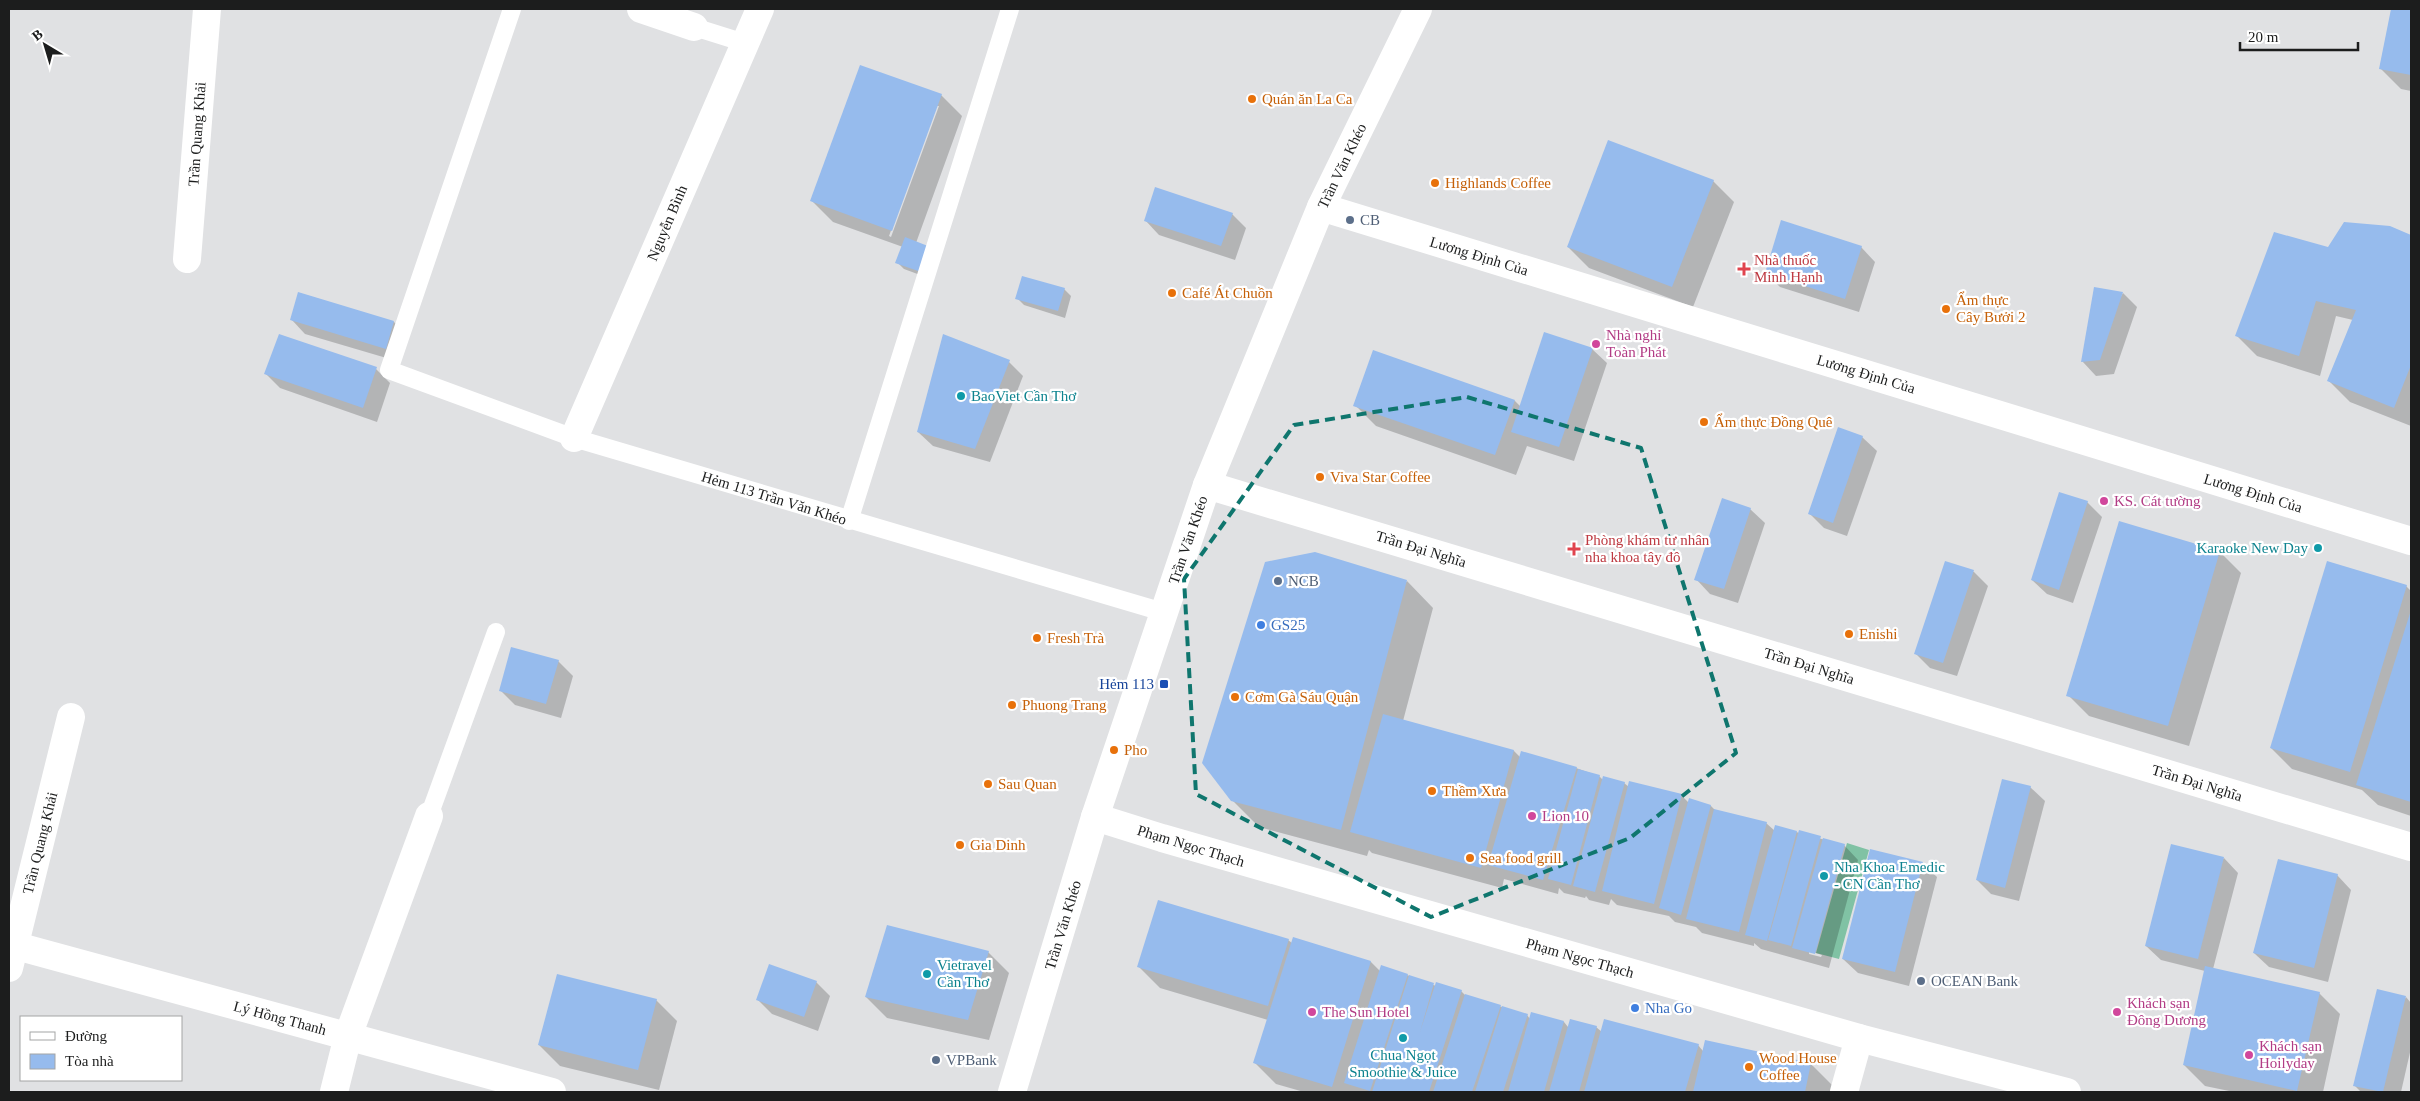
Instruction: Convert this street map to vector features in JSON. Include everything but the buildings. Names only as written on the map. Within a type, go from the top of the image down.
[{"type":"street","name":"Trần Quang Khải","points":[[187,259],[207,9]]},
{"type":"street","points":[[641,9],[694,26]]},
{"type":"street","name":"Nguyễn Bình","points":[[574,438],[760,9]]},
{"type":"street","name":"Trần Văn Khéo","points":[[1012,1092],[1095,816],[1207,485],[1321,207],[1418,9]]},
{"type":"street","name":"Lương Định Của","points":[[1321,207],[2411,541]]},
{"type":"street","name":"Trần Đại Nghĩa","points":[[1207,485],[2411,847]]},
{"type":"street","name":"Trần Quang Khải","points":[[11,952],[71,717]]},
{"type":"street","points":[[334,1092],[348,1036],[429,816]]},
{"type":"street","name":"Phạm Ngọc Thạch","points":[[1095,816],[1162,838],[1859,1038],[2067,1092]]},
{"type":"street","name":"Lý Hồng Thanh","points":[[11,952],[348,1036],[552,1092]]},
{"type":"street","points":[[1844,1092],[1859,1038]]},
{"type":"lane","name":"Hẻm 113 Trần Văn Khéo","points":[[512,9],[389,370],[574,438],[848,521],[1163,612]]},
{"type":"lane","points":[[848,521],[1010,9]]},
{"type":"lane","points":[[694,26],[745,43]]},
{"type":"lane","points":[[429,816],[496,632]]},
{"type":"highlighted area","points":[[1467,397],[1641,448],[1736,753],[1630,838],[1431,917],[1196,794],[1184,579],[1294,425]]},
{"type":"green space","points":[[1847,843],[1869,850],[1839,959],[1816,953]]},
{"type":"place","name":"Quán ăn La Ca","points":[[1252,99]]},
{"type":"place","name":"Highlands Coffee","points":[[1435,183]]},
{"type":"place","name":"CB","points":[[1350,220]]},
{"type":"place","name":"Nhà thuốc Minh Hạnh","points":[[1744,269]]},
{"type":"place","name":"Café Át Chuồn","points":[[1172,293]]},
{"type":"place","name":"Ẩm thực Cây Bưởi 2","points":[[1946,309]]},
{"type":"place","name":"Nhà nghỉ Toàn Phát","points":[[1596,344]]},
{"type":"place","name":"BaoViet Cần Thơ","points":[[961,396]]},
{"type":"place","name":"Ẩm thực Đồng Quê","points":[[1704,422]]},
{"type":"place","name":"Viva Star Coffee","points":[[1320,477]]},
{"type":"place","name":"KS. Cát tường","points":[[2104,501]]},
{"type":"place","name":"Karaoke New Day","points":[[2318,548]]},
{"type":"place","name":"Phòng khám tư nhân nha khoa tây đô","points":[[1574,549]]},
{"type":"place","name":"NCB","points":[[1278,581]]},
{"type":"place","name":"GS25","points":[[1261,625]]},
{"type":"place","name":"Enishi","points":[[1849,634]]},
{"type":"place","name":"Fresh Trà","points":[[1037,638]]},
{"type":"place","name":"Hẻm 113","points":[[1164,684]]},
{"type":"place","name":"Cơm Gà Sáu Quận","points":[[1235,697]]},
{"type":"place","name":"Phuong Trang","points":[[1012,705]]},
{"type":"place","name":"Pho","points":[[1114,750]]},
{"type":"place","name":"Sau Quan","points":[[988,784]]},
{"type":"place","name":"Thềm Xưa","points":[[1432,791]]},
{"type":"place","name":"Lion 10","points":[[1532,816]]},
{"type":"place","name":"Gia Dinh","points":[[960,845]]},
{"type":"place","name":"Sea food grill","points":[[1470,858]]},
{"type":"place","name":"Nha Khoa Emedic - CN Cần Thơ","points":[[1824,876]]},
{"type":"place","name":"Vietravel Cần Thơ","points":[[927,974]]},
{"type":"place","name":"OCEAN Bank","points":[[1921,981]]},
{"type":"place","name":"Nha Go","points":[[1635,1008]]},
{"type":"place","name":"The Sun Hotel","points":[[1312,1012]]},
{"type":"place","name":"Khách sạn Đông Dương","points":[[2117,1012]]},
{"type":"place","name":"Chua Ngọt Smoothie & Juice","points":[[1403,1038]]},
{"type":"place","name":"Khách sạn Hoilyday","points":[[2249,1055]]},
{"type":"place","name":"VPBank","points":[[936,1060]]},
{"type":"place","name":"Wood House Coffee","points":[[1749,1067]]}]
